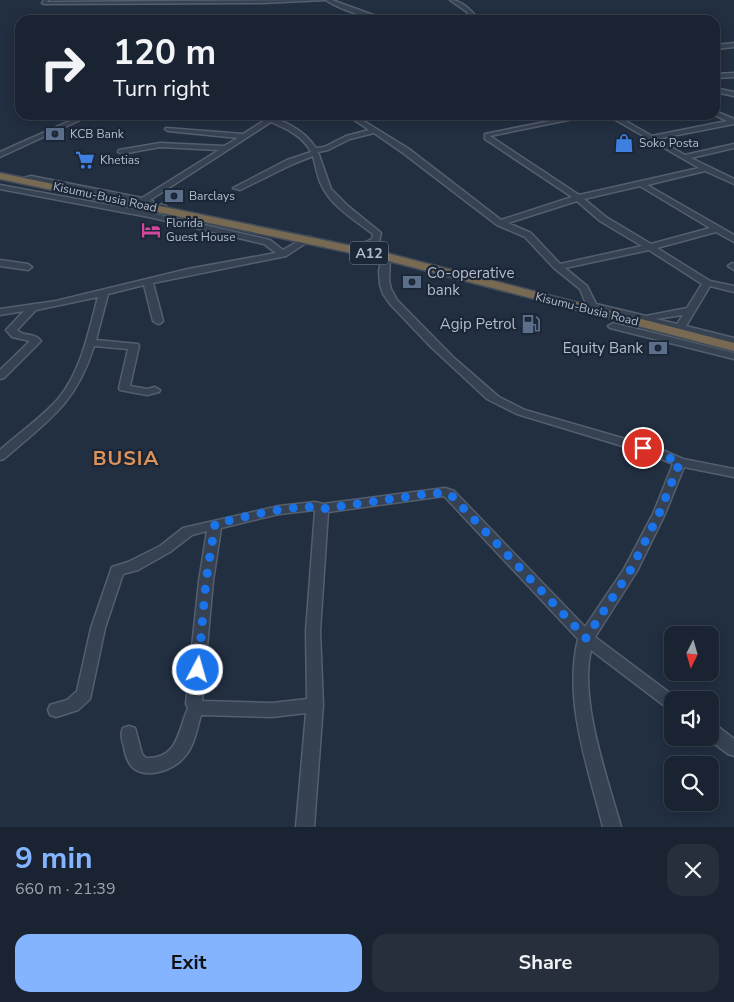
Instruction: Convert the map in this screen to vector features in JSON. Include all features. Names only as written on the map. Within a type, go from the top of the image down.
[{"type":"highway","name":"Kisumu-Busia Road","points":[[0,176],[356,250],[678,330],[734,347]]},
{"type":"street","points":[[46,0],[44,3],[323,0]]},
{"type":"street","points":[[328,0],[368,15]]},
{"type":"street","points":[[452,0],[472,15]]},
{"type":"street","points":[[720,46],[734,45]]},
{"type":"street","points":[[720,76],[734,75]]},
{"type":"street","points":[[720,91],[734,94]]},
{"type":"street","points":[[720,116],[733,122]]},
{"type":"street","points":[[0,155],[77,120]]},
{"type":"street","points":[[143,201],[270,120],[296,132],[314,152],[327,188],[342,205],[377,233],[376,240],[356,250]]},
{"type":"street","points":[[358,120],[406,151],[500,223],[528,235],[559,267],[584,288],[591,307],[643,318],[678,330],[734,341]]},
{"type":"street","points":[[564,120],[487,135],[490,141],[578,198],[604,219],[650,248],[707,283],[734,289]]},
{"type":"street","points":[[619,120],[706,169],[734,182]]},
{"type":"street","points":[[651,138],[733,122]]},
{"type":"street","points":[[168,129],[243,136]]},
{"type":"street","points":[[237,188],[290,162],[326,149],[348,137],[374,131]]},
{"type":"street","points":[[122,152],[135,148],[170,145],[224,148]]},
{"type":"street","points":[[684,157],[734,146]]},
{"type":"street","points":[[500,223],[578,198],[706,169]]},
{"type":"street","points":[[19,180],[31,178],[162,206],[149,215]]},
{"type":"street","points":[[641,184],[734,239]]},
{"type":"street","points":[[0,187],[149,215],[267,242],[283,254]]},
{"type":"street","points":[[559,267],[650,248],[716,229]]},
{"type":"street","points":[[0,312],[32,309],[188,272],[283,254],[308,239]]},
{"type":"street","points":[[386,257],[382,270],[388,295],[407,317],[487,394],[521,412],[656,452],[680,462],[734,474]]},
{"type":"street","points":[[0,263],[28,267]]},
{"type":"street","points":[[148,283],[158,321]]},
{"type":"street","points":[[678,330],[707,283]]},
{"type":"street","points":[[0,456],[63,400],[71,387],[89,343],[104,293]]},
{"type":"street","points":[[0,376],[36,341],[33,338],[16,335],[11,330],[32,309]]},
{"type":"street","points":[[643,318],[689,311]]},
{"type":"street","points":[[613,326],[734,356]]},
{"type":"street","points":[[89,343],[134,346],[124,388],[147,392],[155,390]]},
{"type":"street","points":[[612,827],[585,718],[581,670],[582,647],[630,571],[659,514],[680,462]]},
{"type":"street","points":[[56,710],[72,705],[84,694],[98,628],[117,571],[133,566],[165,549],[188,531],[215,524],[279,510],[315,506],[322,509],[433,493],[450,494],[586,638],[664,696]]},
{"type":"street","points":[[305,827],[315,705],[313,631],[322,509]]},
{"type":"street","points":[[129,733],[136,760],[144,765],[153,766],[172,759],[182,750],[196,708],[194,704],[206,581],[215,524]]},
{"type":"street","points":[[196,708],[272,710],[315,705]]},
{"type":"street","points":[[719,737],[734,749]]},
{"type":"place","name":"KCB Bank","points":[[55,134]]},
{"type":"place","name":"Soko Posta","points":[[624,143]]},
{"type":"place","name":"Khetias","points":[[85,160]]},
{"type":"place","name":"Barclays","points":[[174,196]]},
{"type":"place","name":"Florida Guest House","points":[[151,230]]},
{"type":"place","name":"Co-operative bank","points":[[412,282]]},
{"type":"place","name":"Agip Petrol","points":[[531,324]]},
{"type":"place","name":"Equity Bank","points":[[658,348]]},
{"type":"district","name":"BUSIA","points":[[126,458]]},
{"type":"route","points":[[198,670],[206,581],[215,524],[279,510],[315,506],[322,509],[445,492],[450,494],[586,638],[630,571],[659,514],[680,462],[643,448]]}]
